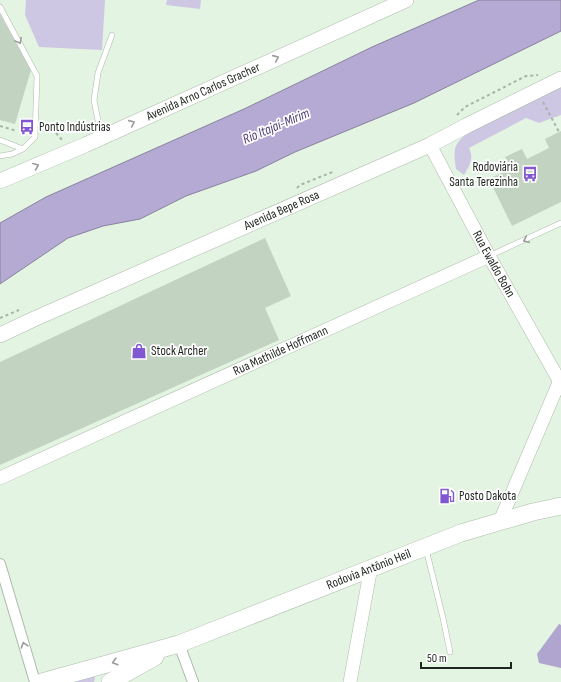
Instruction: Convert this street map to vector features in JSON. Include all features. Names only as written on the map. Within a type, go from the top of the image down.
[{"type":"main road","name":"Avenida Arno Carlos Gracher","points":[[0,182],[406,0]]},
{"type":"main road","name":"Avenida Bepe Rosa","points":[[0,335],[430,145],[561,79]]},
{"type":"main road","name":"Rodovia Antônio Heil","points":[[42,682],[179,644],[425,546],[500,521],[561,506]]},
{"type":"main road","name":"Rodovia Antônio Heil","points":[[110,682],[179,644]]},
{"type":"street","name":"Rua Ewaldo Bohn","points":[[430,145],[489,256],[560,380]]},
{"type":"street","name":"Rua Mathilde Hoffmann","points":[[0,478],[489,256]]},
{"type":"street","points":[[500,521],[560,380]]},
{"type":"street","points":[[0,564],[35,682]]},
{"type":"street","points":[[350,682],[372,567]]},
{"type":"street","points":[[179,644],[194,682]]},
{"type":"lane","points":[[0,7],[37,76],[35,136],[23,149],[12,154],[0,156]]},
{"type":"lane","points":[[102,137],[94,100],[98,73],[112,35]]},
{"type":"lane","points":[[0,140],[23,149]]},
{"type":"lane","name":"Rua Mathilde Hoffmann","points":[[489,256],[561,223]]},
{"type":"lane","points":[[425,546],[450,652]]},
{"type":"path","points":[[453,119],[465,107],[526,76],[542,74]]},
{"type":"path","points":[[542,100],[559,132]]},
{"type":"path","points":[[0,126],[18,131]]},
{"type":"path","points":[[294,191],[300,185],[336,170]]},
{"type":"path","points":[[0,318],[21,309]]},
{"type":"shaded area","points":[[26,0],[105,0],[102,50],[39,47],[25,15]]},
{"type":"shaded area","points":[[167,0],[201,0],[200,9],[166,5]]},
{"type":"shaded area","points":[[561,85],[561,115],[539,123],[526,118],[469,148],[471,162],[464,175],[456,169],[456,147],[465,135]]},
{"type":"shaded area","points":[[559,624],[561,625],[561,668],[539,663],[537,654]]},
{"type":"shaded area","points":[[94,676],[94,682],[60,682]]},
{"type":"water","name":"Rio Itajaí-Mirim","points":[[479,0],[561,0],[561,31],[414,103],[295,152],[256,171],[186,196],[140,219],[103,226],[68,238],[0,284],[0,223],[46,197],[244,109],[372,47]]},
{"type":"building","points":[[0,14],[31,70],[15,124],[0,120]]},
{"type":"building","name":"Rodoviária Santa Terezinha","points":[[561,131],[561,202],[512,226],[489,179],[511,168],[505,157],[522,149],[527,159],[549,148],[545,139]]},
{"type":"building","name":"Stock Archer","points":[[265,238],[291,296],[265,308],[279,340],[0,465],[0,362]]},
{"type":"place","name":"Ponto Indústrias","points":[[27,127]]},
{"type":"place","name":"Rodoviária Santa Terezinha","points":[[530,174]]},
{"type":"place","name":"Stock Archer","points":[[139,351]]},
{"type":"place","name":"Posto Dakota","points":[[447,496]]}]
